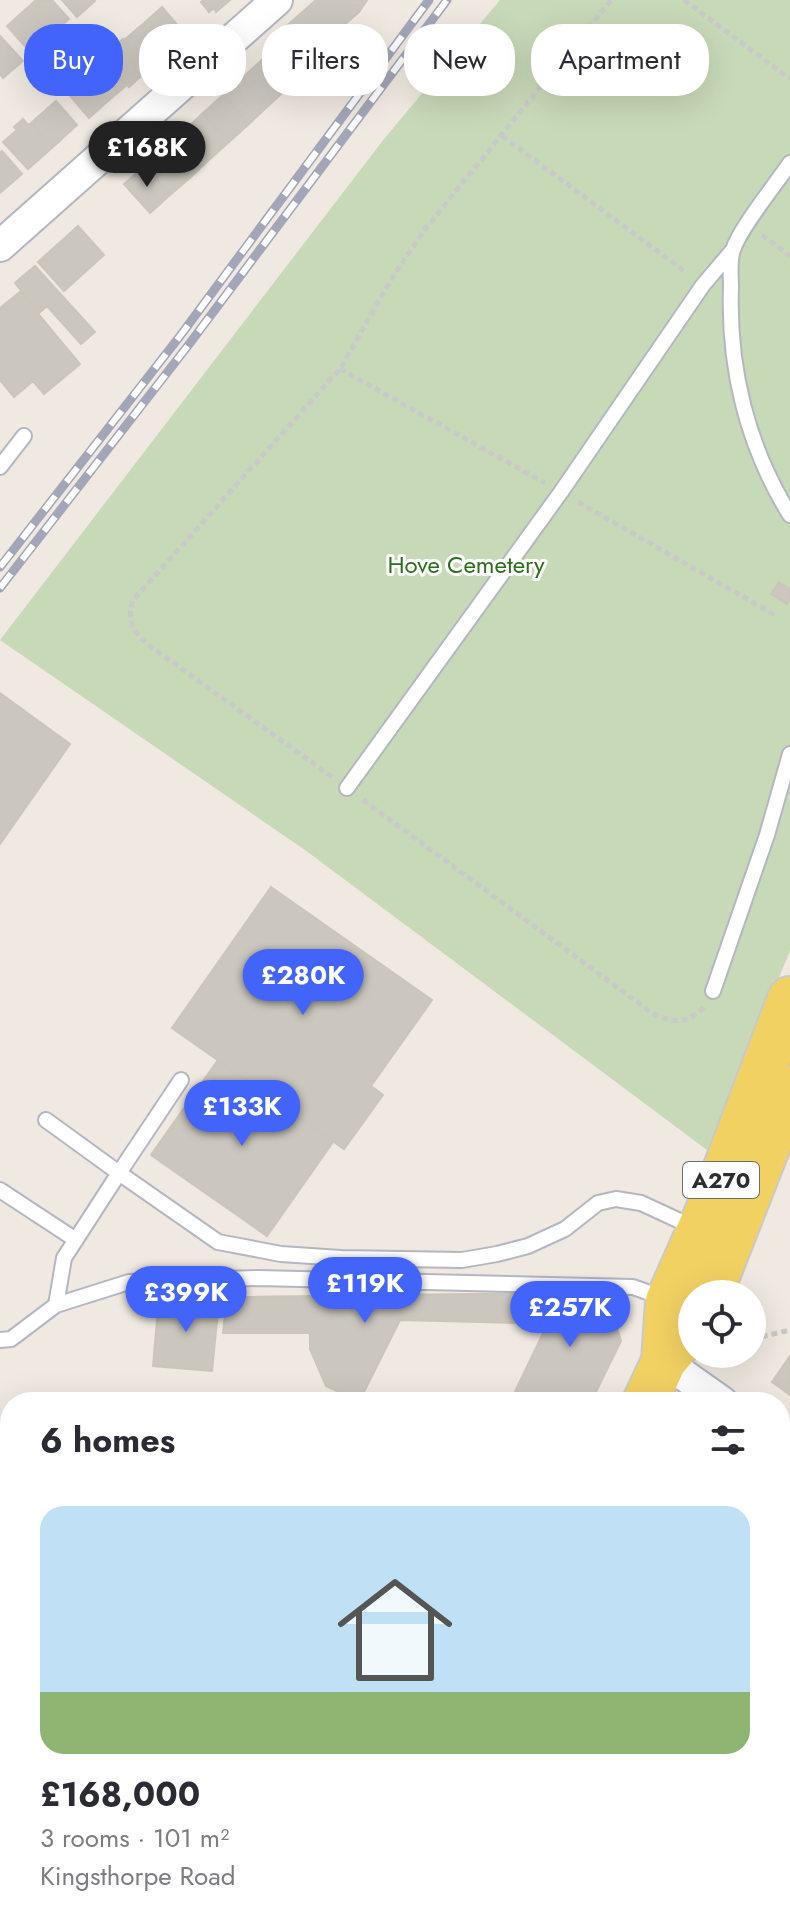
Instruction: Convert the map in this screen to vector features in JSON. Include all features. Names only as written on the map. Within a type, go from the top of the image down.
[{"type":"main road","name":"A270","points":[[711,1280],[719,1186],[790,999]]},
{"type":"main road","name":"A270","points":[[697,1280],[714,1236],[790,1089]]},
{"type":"main road","name":"A270","points":[[650,1392],[678,1327]]},
{"type":"street","points":[[0,246],[277,0]]},
{"type":"street","points":[[664,1361],[708,1392]]},
{"type":"lane","points":[[347,788],[552,505],[703,285],[732,251],[790,163]]},
{"type":"lane","points":[[732,251],[730,320],[740,395],[767,476],[790,515]]},
{"type":"lane","points":[[0,467],[24,436]]},
{"type":"lane","points":[[713,991],[767,835],[790,754]]},
{"type":"lane","points":[[56,1305],[64,1258],[181,1080]]},
{"type":"lane","points":[[46,1120],[218,1242],[281,1254],[462,1260],[528,1246],[565,1229],[598,1203],[616,1199],[641,1203],[714,1236]]},
{"type":"lane","points":[[0,1190],[76,1240]]},
{"type":"lane","points":[[0,1340],[11,1339],[56,1305],[129,1282],[258,1278],[633,1287],[678,1309]]},
{"type":"path","points":[[611,0],[426,228],[395,273],[340,369],[139,592],[130,610],[133,628],[146,643],[652,1013],[668,1021],[681,1022],[691,1018],[707,1003],[713,991]]},
{"type":"path","points":[[684,0],[790,79]]},
{"type":"path","points":[[502,136],[703,285]]},
{"type":"path","points":[[748,225],[790,256]]},
{"type":"path","points":[[766,1336],[790,1330]]},
{"type":"green space","name":"Hove Cemetery","points":[[500,0],[790,0],[790,951],[707,1150],[305,850],[0,640],[420,96],[515,96],[515,24],[480,24]]},
{"type":"building","points":[[36,0],[52,0],[69,19],[63,24],[39,24],[26,9]]},
{"type":"building","points":[[62,0],[94,0],[95,1],[77,17]]},
{"type":"building","points":[[230,0],[216,12],[214,8],[209,12],[201,2]]},
{"type":"building","points":[[316,0],[367,0],[345,24],[289,24]]},
{"type":"building","points":[[162,7],[176,24],[143,24]]},
{"type":"building","points":[[26,9],[39,24],[24,24],[24,45],[7,26]]},
{"type":"building","points":[[139,27],[139,58],[124,40]]},
{"type":"building","points":[[0,36],[23,61],[3,78],[0,74]]},
{"type":"building","points":[[123,39],[139,57],[139,78],[129,87],[123,80]]},
{"type":"building","points":[[262,60],[262,96],[279,96],[268,106],[246,82],[246,74]]},
{"type":"building","points":[[246,82],[268,106],[249,124],[224,96],[246,96]]},
{"type":"building","points":[[70,96],[104,96],[108,101],[89,118]]},
{"type":"building","points":[[224,96],[249,124],[229,142],[203,113]]},
{"type":"building","points":[[56,101],[77,125],[53,147],[31,123]]},
{"type":"building","points":[[203,113],[229,142],[210,159],[184,131]]},
{"type":"building","points":[[23,119],[28,125],[31,123],[53,147],[28,169],[3,142],[17,130],[14,127]]},
{"type":"building","points":[[184,131],[210,159],[190,178],[164,149]]},
{"type":"building","points":[[164,149],[190,178],[170,195],[145,166]]},
{"type":"building","points":[[0,152],[22,174],[0,193]]},
{"type":"building","points":[[145,166],[170,195],[150,213],[124,184]]},
{"type":"building","points":[[78,226],[104,255],[84,273],[58,244]]},
{"type":"building","points":[[58,244],[84,273],[64,291],[38,262]]},
{"type":"building","points":[[35,266],[95,332],[81,344],[47,306],[39,313],[15,283]]},
{"type":"building","points":[[20,292],[80,364],[44,394],[33,381],[14,397],[0,380],[0,308]]},
{"type":"building","points":[[779,582],[790,589],[787,604],[771,594]]},
{"type":"building","points":[[0,693],[70,744],[0,844]]},
{"type":"building","points":[[271,887],[432,1000],[371,1086],[383,1095],[344,1149],[172,1028]]},
{"type":"building","points":[[218,1060],[333,1142],[267,1236],[151,1155]]},
{"type":"building","points":[[546,1293],[609,1294],[608,1301],[621,1341],[596,1392],[515,1392],[548,1323],[522,1323],[546,1300]]},
{"type":"building","points":[[546,1293],[546,1300],[522,1323],[400,1320],[364,1392],[338,1392],[326,1386],[310,1349],[310,1333],[223,1333],[227,1297]]},
{"type":"building","points":[[159,1297],[219,1302],[212,1371],[153,1366]]},
{"type":"building","points":[[790,1356],[790,1392],[772,1382]]},
{"type":"railway","points":[[0,567],[180,336],[429,0]]},
{"type":"railway","points":[[0,588],[190,343],[447,0]]}]
